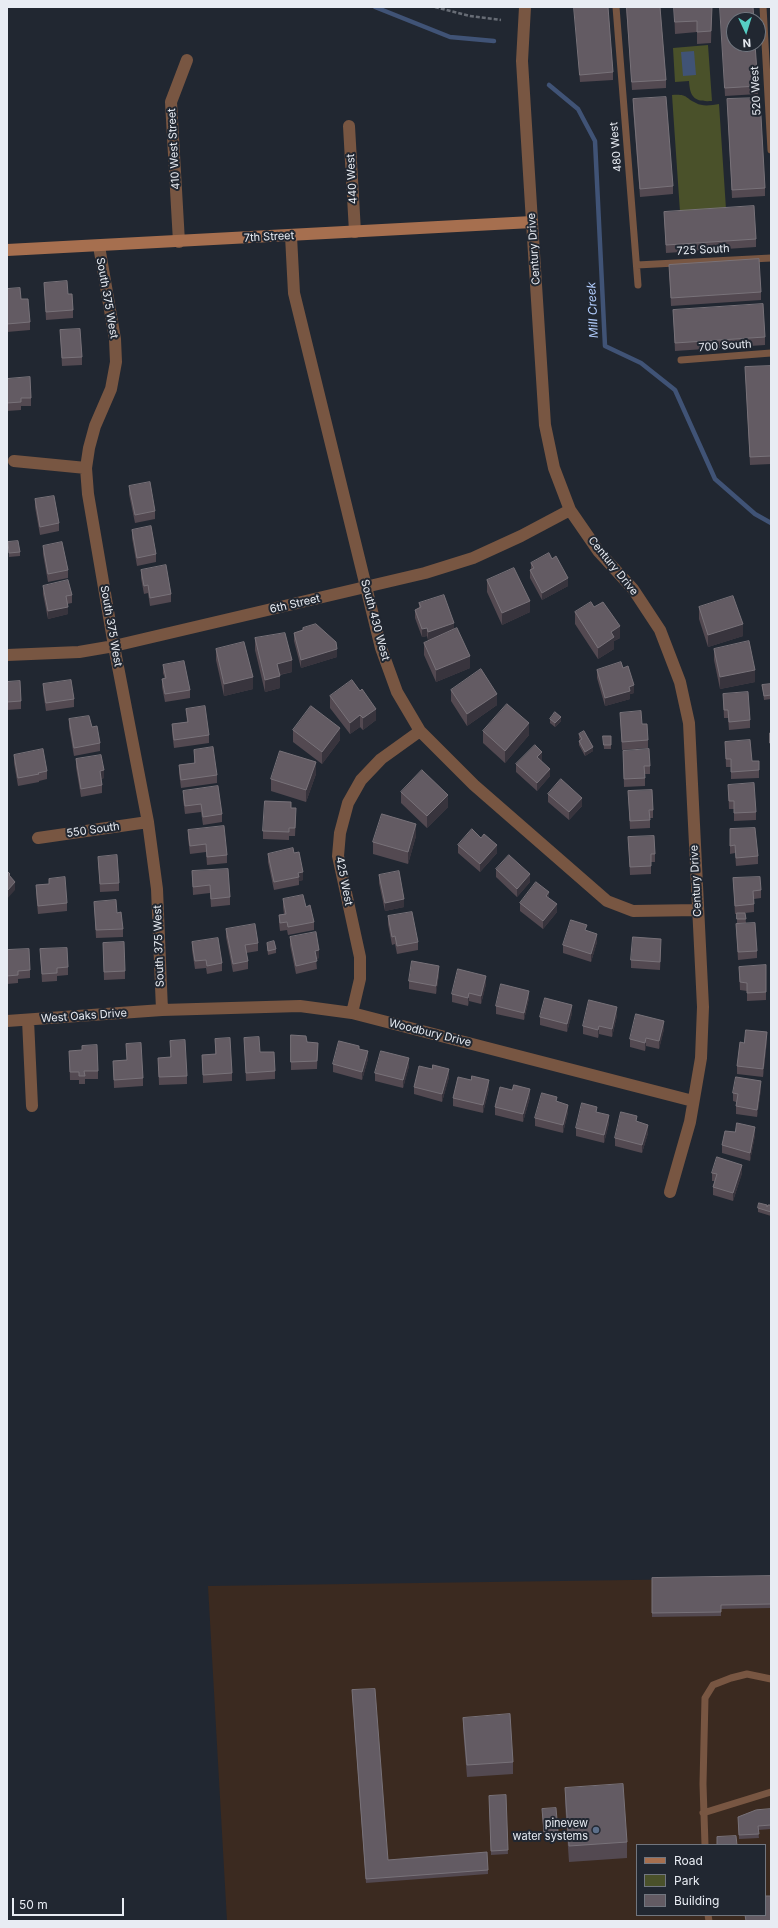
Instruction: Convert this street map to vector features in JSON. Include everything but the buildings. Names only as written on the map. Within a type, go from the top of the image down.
[{"type":"street","name":"Century Drive","points":[[525,7],[522,61],[532,222],[545,425],[554,468],[570,510],[599,552],[633,589],[660,630],[680,682],[689,723],[703,1007],[701,1058],[690,1122],[670,1192]]},
{"type":"street","name":"410 West Street","points":[[179,242],[171,102],[187,60]]},
{"type":"street","name":"440 West","points":[[349,126],[355,232]]},
{"type":"street","name":"7th Street","points":[[7,250],[532,222]]},
{"type":"street","name":"South 430 West","points":[[291,236],[294,293],[381,648],[398,692],[420,731],[474,785],[607,901],[634,912],[698,910]]},
{"type":"street","name":"South 375 West","points":[[98,246],[115,339],[116,362],[111,389],[95,426],[89,448],[86,468],[88,494],[114,646],[148,822],[157,889],[162,1010]]},
{"type":"street","points":[[14,461],[86,468]]},
{"type":"street","name":"6th Street","points":[[7,655],[79,652],[114,646],[425,573],[473,558],[521,536],[570,510]]},
{"type":"street","name":"425 West","points":[[352,1013],[360,979],[360,957],[338,856],[340,833],[348,803],[362,780],[381,758],[420,731]]},
{"type":"street","name":"550 South","points":[[38,838],[148,822]]},
{"type":"street","name":"Woodbury Drive","points":[[162,1010],[300,1006],[352,1013],[693,1101]]},
{"type":"street","name":"West Oaks Drive","points":[[7,1021],[162,1010]]},
{"type":"street","points":[[28,1020],[32,1106]]},
{"type":"lane","name":"480 West","points":[[616,7],[638,285]]},
{"type":"lane","name":"520 West","points":[[762,7],[771,150]]},
{"type":"lane","name":"725 South","points":[[637,265],[771,258]]},
{"type":"lane","name":"700 South","points":[[681,360],[771,353]]},
{"type":"lane","points":[[705,1844],[703,1813],[705,1698],[713,1685],[731,1678],[747,1674],[771,1679]]},
{"type":"lane","points":[[703,1813],[771,1792]]},
{"type":"path","points":[[435,7],[470,16],[501,20]]},
{"type":"shaded area","points":[[771,1578],[771,1921],[227,1921],[208,1586]]},
{"type":"green space","points":[[708,45],[712,101],[701,101],[694,98],[692,95],[689,81],[675,82],[673,48]]},
{"type":"green space","points":[[672,95],[684,96],[702,105],[719,104],[726,209],[680,212]]},
{"type":"water","points":[[694,51],[696,75],[683,76],[681,52]]},
{"type":"waterway","name":"Mill Creek","points":[[375,7],[450,37],[494,41]]},
{"type":"waterway","name":"Mill Creek","points":[[549,85],[578,109],[595,141],[605,346],[641,363],[675,390],[715,479],[755,514],[771,523]]},
{"type":"place","name":"pinevew water systems","points":[[596,1830]]}]
